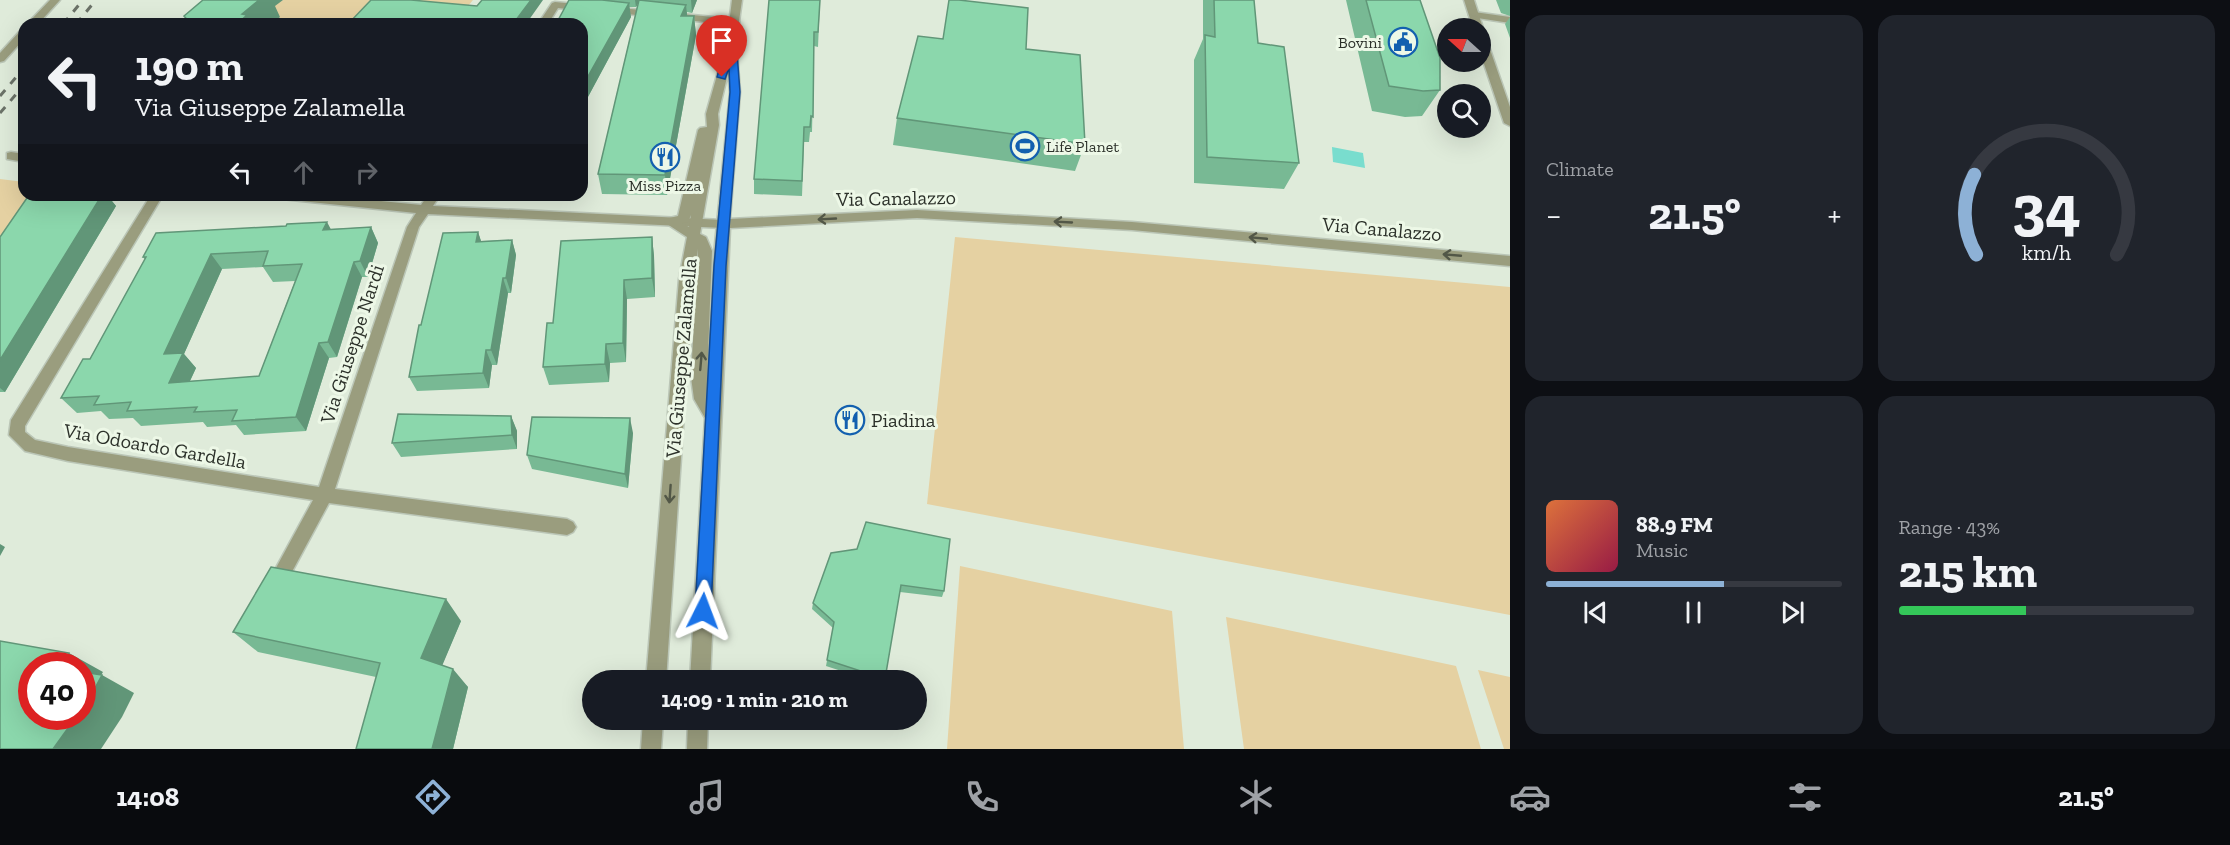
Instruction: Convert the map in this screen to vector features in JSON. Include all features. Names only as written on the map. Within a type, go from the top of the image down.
[{"type":"street","points":[[38,18],[55,0]]},
{"type":"street","name":"Via Giuseppe Zalamella","points":[[657,670],[686,279],[713,125],[712,114],[732,40],[737,0]]},
{"type":"street","points":[[1469,0],[1475,18]]},
{"type":"street","points":[[547,18],[555,5],[591,8]]},
{"type":"street","points":[[603,9],[734,22]]},
{"type":"street","points":[[1474,15],[1510,20]]},
{"type":"street","points":[[0,59],[18,40]]},
{"type":"street","name":"Via Giuseppe Zalamella","points":[[700,670],[723,224],[735,92],[732,40]]},
{"type":"street","points":[[1491,67],[1510,123]]},
{"type":"street","points":[[670,222],[682,219],[688,206],[699,149],[712,114]]},
{"type":"street","name":"Via Odoardo Gardella","points":[[153,201],[17,425],[17,435],[31,446],[68,454],[325,494],[567,527]]},
{"type":"street","points":[[343,201],[424,209],[670,222],[695,229],[705,251],[699,377],[702,399],[712,416]]},
{"type":"street","name":"Via Giuseppe Nardi","points":[[267,599],[325,494],[413,227],[430,201]]},
{"type":"street","name":"Via Canalazzo","points":[[695,229],[723,224],[917,214],[1132,226],[1510,261]]},
{"type":"street","points":[[651,749],[652,730]]},
{"type":"street","points":[[697,749],[698,730]]},
{"type":"shaded area","points":[[283,0],[473,0],[458,18],[279,18],[268,7]]},
{"type":"shaded area","points":[[0,179],[18,181],[18,201],[32,201],[0,241]]},
{"type":"shaded area","points":[[955,237],[1510,287],[1510,615],[927,504]]},
{"type":"shaded area","points":[[960,566],[1172,611],[1184,749],[947,749]]},
{"type":"shaded area","points":[[1226,617],[1456,666],[1481,749],[1244,749]]},
{"type":"shaded area","points":[[1478,670],[1510,677],[1510,749],[1504,749]]},
{"type":"water","points":[[1332,147],[1363,153],[1365,168],[1333,162]]},
{"type":"building","points":[[203,0],[259,0],[242,14],[247,15],[244,18],[186,18],[184,16]]},
{"type":"building","points":[[371,0],[411,0],[477,6],[482,0],[531,0],[518,18],[354,18]]},
{"type":"building","points":[[569,0],[629,3],[588,76],[588,18],[559,18]]},
{"type":"building","points":[[639,0],[686,5],[681,16],[694,16],[665,175],[598,174]]},
{"type":"building","points":[[769,0],[820,0],[818,32],[814,32],[813,117],[811,116],[810,127],[804,127],[802,181],[754,179]]},
{"type":"building","points":[[949,0],[1028,8],[1026,49],[1080,55],[1085,144],[897,118],[918,36],[943,39]]},
{"type":"building","points":[[1214,0],[1254,0],[1258,43],[1284,47],[1299,163],[1207,157],[1205,35],[1215,37]]},
{"type":"building","points":[[1366,0],[1420,0],[1437,49],[1437,72],[1440,72],[1440,84],[1437,84],[1437,90],[1423,91],[1389,86]]},
{"type":"building","points":[[25,201],[98,201],[0,360],[0,237]]},
{"type":"building","points":[[327,222],[323,230],[371,227],[360,261],[354,262],[328,342],[319,343],[296,417],[232,421],[237,410],[194,412],[197,407],[127,411],[131,402],[94,405],[99,396],[61,398],[83,359],[90,359],[146,257],[143,257],[156,233],[286,226],[287,224]],"holes":[[[268,251],[263,266],[302,264],[259,376],[169,383],[183,353],[164,354],[211,254]]]},
{"type":"building","points":[[478,232],[476,242],[512,240],[491,350],[486,350],[483,373],[409,377],[419,325],[421,325],[443,233]]},
{"type":"building","points":[[652,237],[652,278],[624,280],[623,343],[606,344],[605,364],[543,367],[547,323],[553,323],[561,241]]},
{"type":"building","points":[[398,414],[511,416],[512,435],[392,443]]},
{"type":"building","points":[[532,417],[630,418],[625,474],[527,455]]},
{"type":"building","points":[[866,522],[950,539],[944,591],[901,585],[887,670],[858,670],[827,660],[834,622],[813,603],[831,553],[857,549]]},
{"type":"building","points":[[271,567],[446,599],[421,658],[453,669],[432,749],[356,749],[380,663],[233,632]]},
{"type":"building","points":[[0,641],[63,652],[18,652],[18,730],[67,730],[53,749],[0,749]]},
{"type":"building","points":[[96,674],[102,675],[96,686]]},
{"type":"railway","points":[[68,18],[83,0]]},
{"type":"railway","points":[[81,18],[96,0]]},
{"type":"railway","points":[[0,96],[18,75]]},
{"type":"railway","points":[[0,113],[18,92]]},
{"type":"place","name":"Bovini","points":[[1403,42]]},
{"type":"place","name":"Life Planet","points":[[1025,146]]},
{"type":"place","name":"Miss Pizza","points":[[665,157]]},
{"type":"place","name":"Piadina","points":[[850,420]]},
{"type":"route","points":[[703,611],[720,266],[735,92],[732,40],[722,77]]}]
